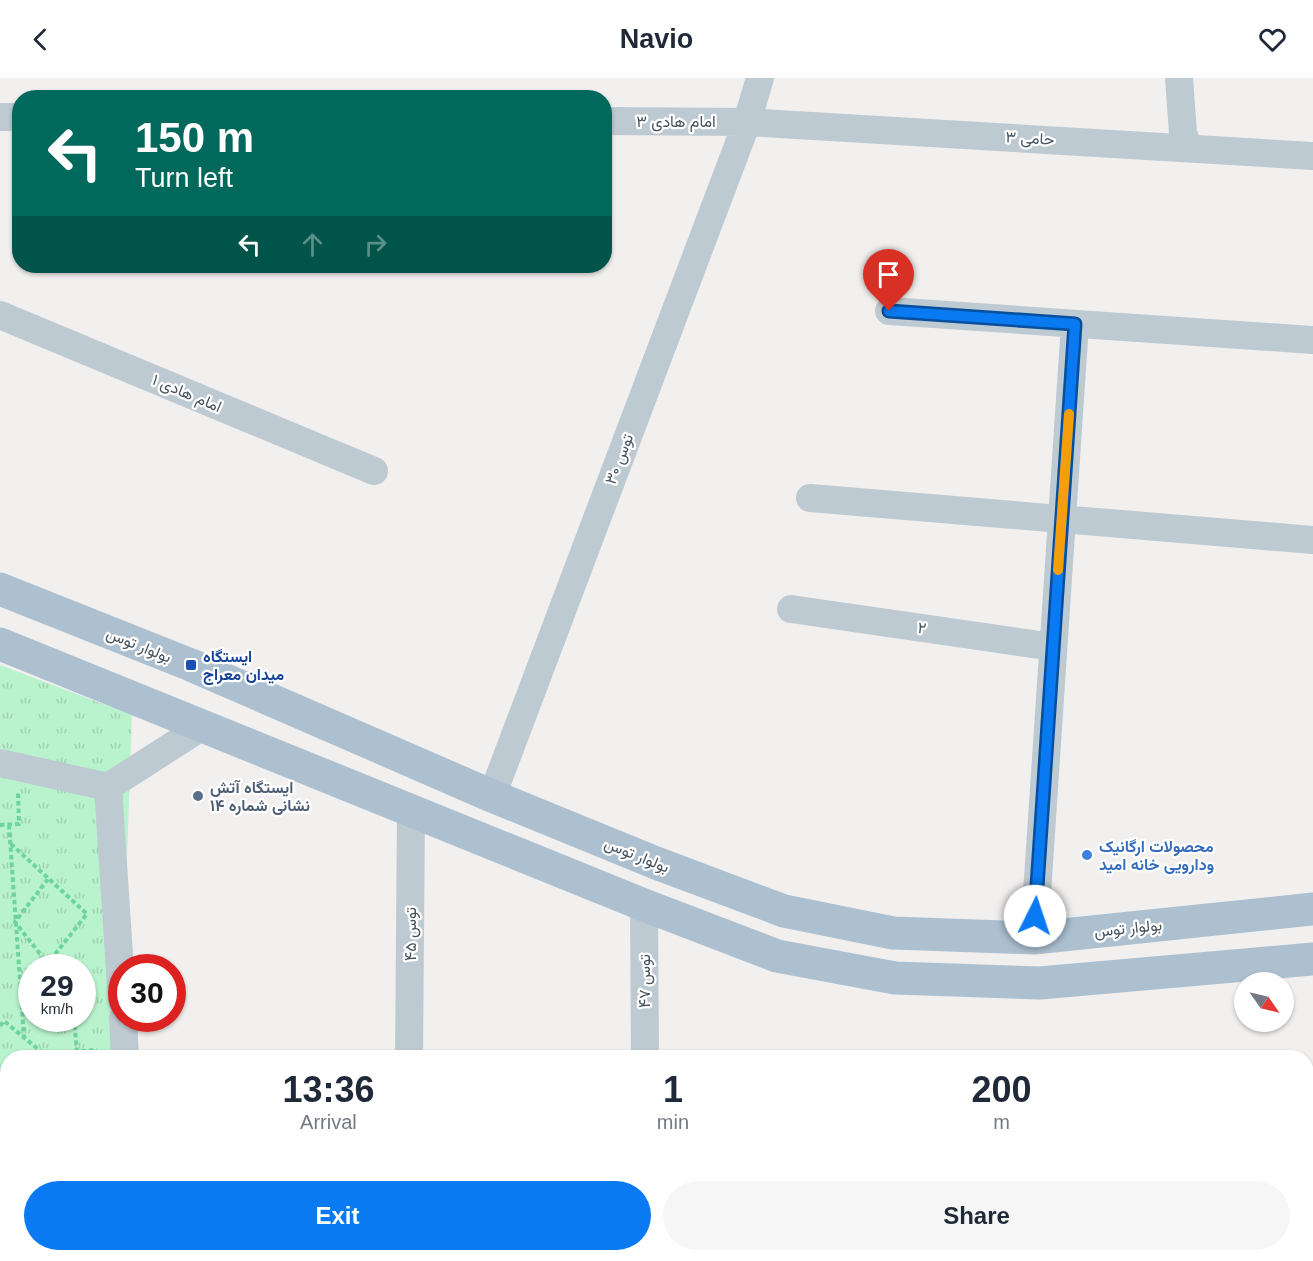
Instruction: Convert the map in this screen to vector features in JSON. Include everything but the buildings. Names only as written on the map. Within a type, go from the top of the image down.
[{"type":"main road","name":"بولوار توس","points":[[0,589],[191,665],[492,796],[656,863],[784,911],[893,933],[1034,938],[1313,909]]},
{"type":"main road","points":[[0,644],[644,905],[777,956],[895,978],[1040,982],[1313,959]]},
{"type":"street","name":"توس ۳۰","points":[[492,796],[747,122],[760,78]]},
{"type":"street","points":[[1179,78],[1183,133],[1189,148]]},
{"type":"street","name":"امام هادی ۳","points":[[612,121],[747,122]]},
{"type":"street","name":"حامی ۳","points":[[747,122],[1313,156]]},
{"type":"street","points":[[889,311],[1313,340]]},
{"type":"street","name":"امام هادی ۱","points":[[0,315],[374,471]]},
{"type":"street","points":[[1034,938],[1075,324]]},
{"type":"street","points":[[810,498],[1313,540]]},
{"type":"street","name":"۲","points":[[791,609],[1053,647]]},
{"type":"street","points":[[9,765],[108,787],[203,726]]},
{"type":"street","points":[[108,787],[119,954]]},
{"type":"street","name":"توس ۴۵","points":[[409,1050],[411,810]]},
{"type":"street","name":"توس ۴۷","points":[[644,905],[645,1050]]},
{"type":"street","points":[[124,1032],[125,1050]]},
{"type":"path","points":[[0,825],[19,824],[9,765]]},
{"type":"path","points":[[9,825],[18,966]]},
{"type":"path","points":[[10,843],[87,914],[54,954]]},
{"type":"path","points":[[15,922],[48,879]]},
{"type":"path","points":[[15,922],[41,954]]},
{"type":"path","points":[[0,1026],[4,1021],[37,1050]]},
{"type":"path","points":[[24,1032],[24,1037]]},
{"type":"path","points":[[75,1032],[77,1050]]},
{"type":"green space","points":[[0,665],[132,715],[124,954],[108,954],[108,1032],[121,1032],[120,1050],[0,1050]]},
{"type":"slow traffic","points":[[1058,570],[1069,414]]},
{"type":"place","name":"ایستگاه میدان معراج","points":[[191,665]]},
{"type":"place","name":"ایستگاه آتش نشانی شماره ۱۴","points":[[198,796]]},
{"type":"place","name":"محصولات ارگانیک ودارویی خانه امید","points":[[1087,855]]},
{"type":"route","points":[[889,311],[1075,324],[1035,916]]}]
